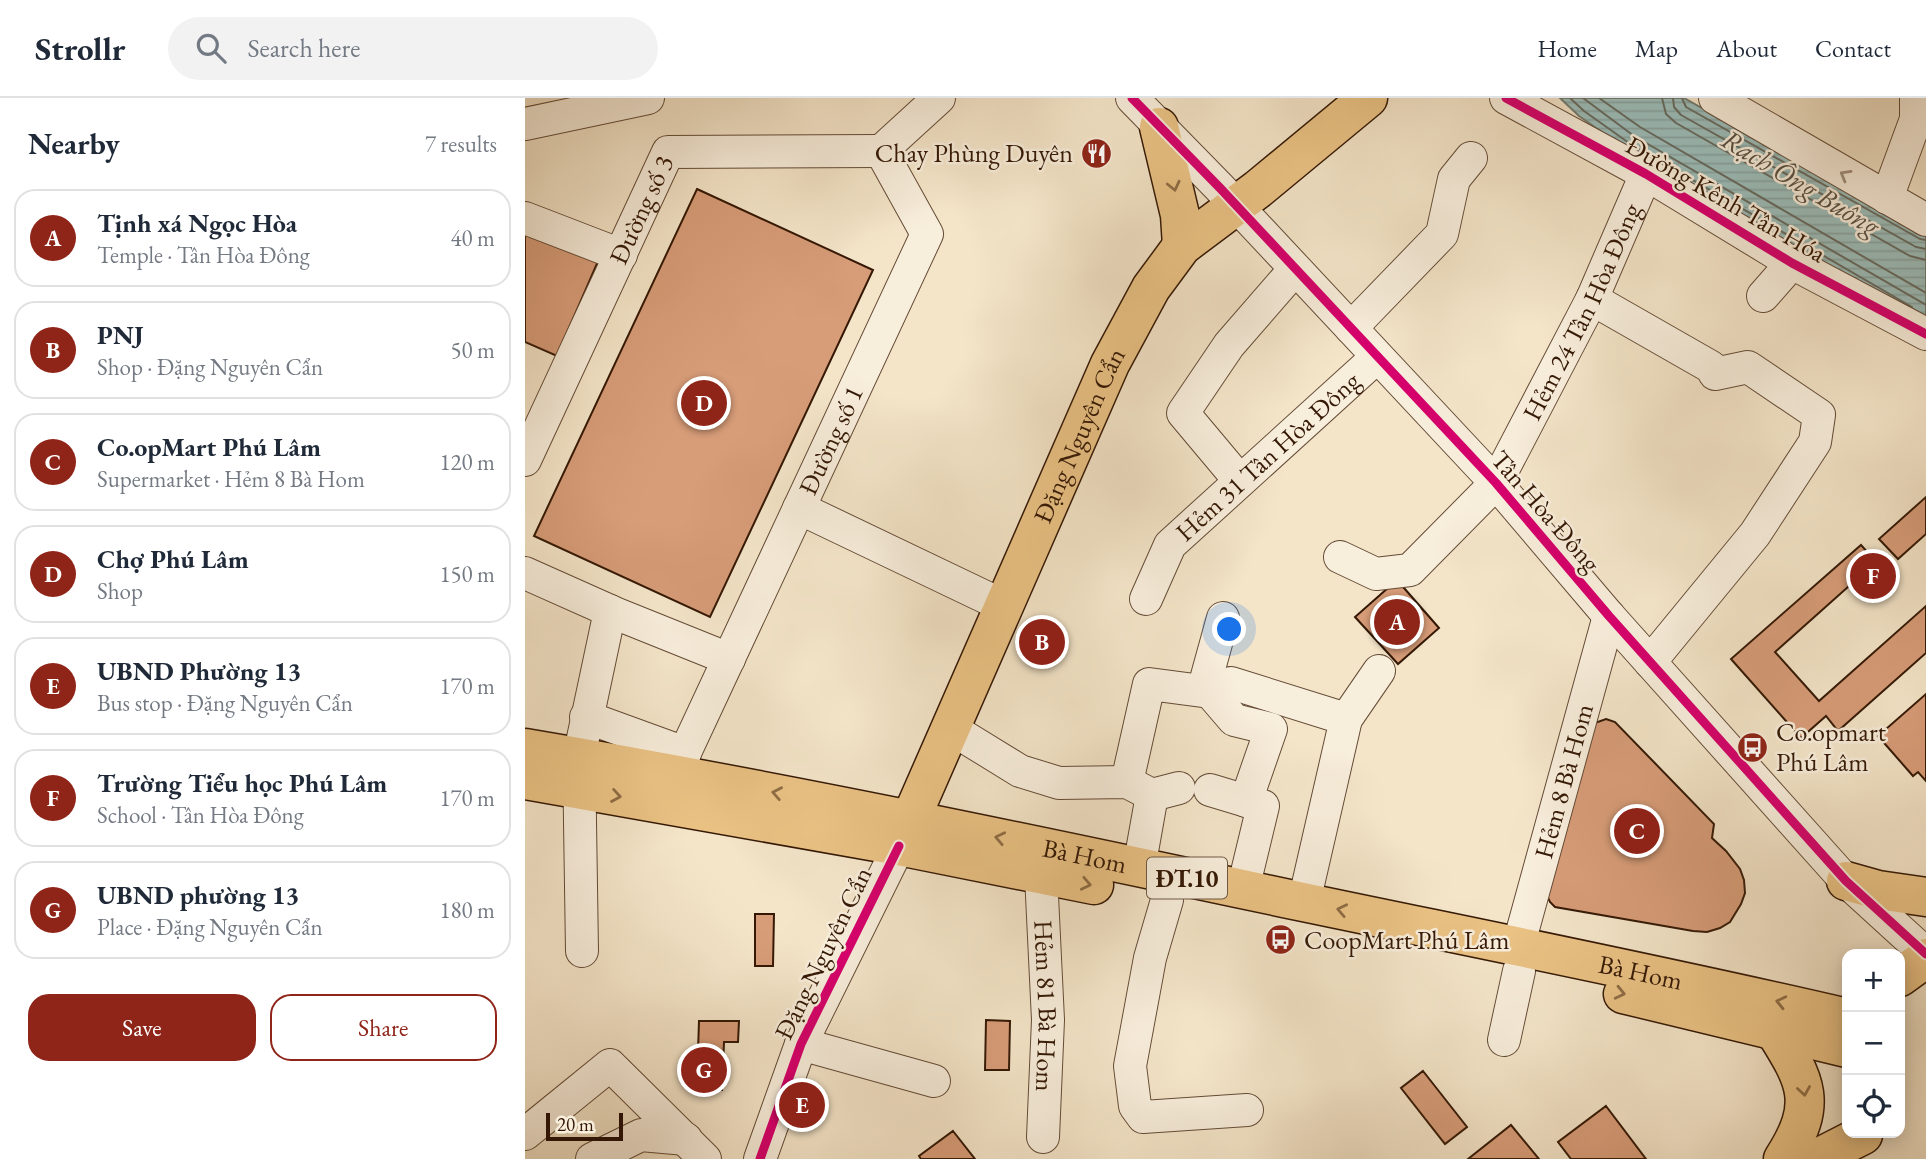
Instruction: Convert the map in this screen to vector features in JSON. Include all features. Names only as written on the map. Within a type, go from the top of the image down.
[{"type":"main road","name":"Đặng Nguyên Cẩn","points":[[904,833],[1110,364],[1151,288],[1182,246],[1236,206],[1368,98]]},
{"type":"main road","points":[[1159,127],[1178,206],[1182,246]]},
{"type":"main road","name":"Bà Hom","points":[[525,748],[579,773]]},
{"type":"main road","name":"Bà Hom","points":[[525,780],[579,773],[676,777],[904,833],[1041,874],[1167,900],[1519,959],[1623,967],[1842,1017]]},
{"type":"main road","name":"Bà Hom","points":[[904,833],[1139,868],[1304,902],[1519,959],[1594,987],[1842,1047]]},
{"type":"main road","points":[[1846,881],[1878,890],[1926,897]]},
{"type":"main road","points":[[1905,973],[1926,956]]},
{"type":"main road","points":[[1774,1030],[1797,1067],[1803,1082],[1806,1103],[1801,1122],[1783,1159]]},
{"type":"main road","points":[[1816,1159],[1869,1149]]},
{"type":"street","points":[[530,115],[648,98]]},
{"type":"street","points":[[881,151],[939,98]]},
{"type":"street","name":"Tân Hòa Đông","points":[[1132,98],[1496,483],[1609,616],[1846,881],[1926,956]]},
{"type":"street","name":"Đường Kênh Tân Hóa","points":[[1506,98],[1646,174],[1793,263],[1926,334]]},
{"type":"street","points":[[1715,98],[1926,220]]},
{"type":"street","points":[[1887,198],[1916,119],[1916,98]]},
{"type":"street","name":"Đường số 3","points":[[525,460],[668,152],[881,151]]},
{"type":"street","name":"Đường số 1","points":[[676,777],[927,234],[881,151]]},
{"type":"street","points":[[1352,328],[1442,234],[1454,179],[1471,158]]},
{"type":"street","name":"Hẻm 24 Tân Hòa Đông","points":[[1341,557],[1377,574],[1409,570],[1496,483],[1592,299],[1646,174]]},
{"type":"street","points":[[525,218],[621,255]]},
{"type":"street","points":[[1763,296],[1793,263]]},
{"type":"street","points":[[1240,481],[1183,413],[1229,345],[1295,269]]},
{"type":"street","points":[[1592,299],[1711,367],[1715,374],[1748,367],[1819,415],[1815,442],[1755,534],[1650,662]]},
{"type":"street","name":"Hẻm 31 Tân Hòa Đông","points":[[1146,599],[1170,545],[1377,356]]},
{"type":"street","points":[[799,508],[1004,606]]},
{"type":"street","points":[[525,573],[729,659]]},
{"type":"street","points":[[582,951],[579,773],[586,717],[610,611]]},
{"type":"street","name":"Hẻm 8 Bà Hom","points":[[1504,1040],[1519,959],[1609,616]]},
{"type":"street","points":[[1223,618],[1207,676],[1221,688],[1234,720],[1271,729],[1246,801]]},
{"type":"street","points":[[1304,902],[1346,719],[1379,671]]},
{"type":"street","points":[[1139,868],[1167,789],[1149,684],[1221,688],[1346,719]]},
{"type":"street","points":[[586,717],[676,777]]},
{"type":"street","points":[[950,728],[1020,771],[1059,783],[1167,789],[1263,806],[1243,889]]},
{"type":"street","name":"Đặng Nguyên Cẩn","points":[[760,1159],[801,1044],[904,833]]},
{"type":"street","name":"Hẻm 81 Bà Hom","points":[[1041,874],[1048,1020],[1043,1137]]},
{"type":"street","points":[[1167,900],[1150,958],[1130,1066],[1135,1106],[1143,1117],[1247,1110]]},
{"type":"street","points":[[801,1044],[934,1081]]},
{"type":"street","points":[[525,1134],[610,1065],[696,1149]]},
{"type":"street","points":[[592,1159],[641,1135],[696,1149]]},
{"type":"water","name":"Rạch Ông Buông","points":[[1560,98],[1684,98],[1926,235],[1926,323],[1626,149],[1579,116]]},
{"type":"building","points":[[697,189],[873,270],[710,617],[534,536]]},
{"type":"building","points":[[525,228],[599,259],[557,356],[525,342]]},
{"type":"building","points":[[1926,497],[1926,534],[1898,559],[1879,539]]},
{"type":"building","points":[[1861,545],[1876,562],[1775,652],[1819,701],[1926,606],[1926,653],[1838,731],[1826,716],[1801,738],[1731,659]]},
{"type":"building","points":[[1397,580],[1439,628],[1398,664],[1355,617]]},
{"type":"building","points":[[1926,694],[1926,781],[1918,772],[1913,776],[1878,736]]},
{"type":"building","name":"Co.opmart Phú Lâm","points":[[1606,719],[1615,722],[1714,824],[1712,838],[1740,869],[1745,893],[1730,922],[1720,928],[1707,932],[1693,931],[1555,907],[1550,902],[1547,896],[1592,724]]},
{"type":"building","points":[[755,914],[774,914],[773,966],[755,966]]},
{"type":"building","points":[[986,1020],[1010,1021],[1009,1070],[985,1070]]},
{"type":"building","points":[[699,1021],[739,1021],[738,1042],[724,1042],[722,1090],[686,1088],[686,1052],[698,1052]]},
{"type":"building","points":[[1423,1071],[1467,1127],[1445,1144],[1401,1088]]},
{"type":"building","points":[[1606,1106],[1646,1159],[1571,1159],[1558,1142]]},
{"type":"building","points":[[1511,1125],[1539,1159],[1468,1159]]},
{"type":"building","points":[[953,1131],[975,1159],[921,1159],[919,1156]]},
{"type":"cycle path","points":[[1132,98],[1220,188],[1496,483],[1609,616],[1846,881],[1926,954]]},
{"type":"cycle path","points":[[1506,98],[1646,174],[1792,263],[1926,334]]},
{"type":"cycle path","points":[[760,1159],[801,1044],[899,846]]},
{"type":"place","name":"Chay Phùng Duyên","points":[[1096,153]]},
{"type":"place","name":"Chợ Phú Lâm","points":[[704,403]]},
{"type":"place","name":"Trường Tiểu học Phú Lâm","points":[[1873,576]]},
{"type":"place","name":"Tịnh xá Ngọc Hòa","points":[[1397,622]]},
{"type":"place","name":"PNJ","points":[[1042,642]]},
{"type":"place","name":"Co.opmart Phú Lâm","points":[[1753,747]]},
{"type":"place","name":"Co.opMart Phú Lâm","points":[[1637,831]]},
{"type":"place","name":"CoopMart Phú Lâm","points":[[1281,940]]},
{"type":"place","name":"UBND phường 13","points":[[704,1070]]},
{"type":"place","name":"UBND Phường 13","points":[[802,1105]]}]
